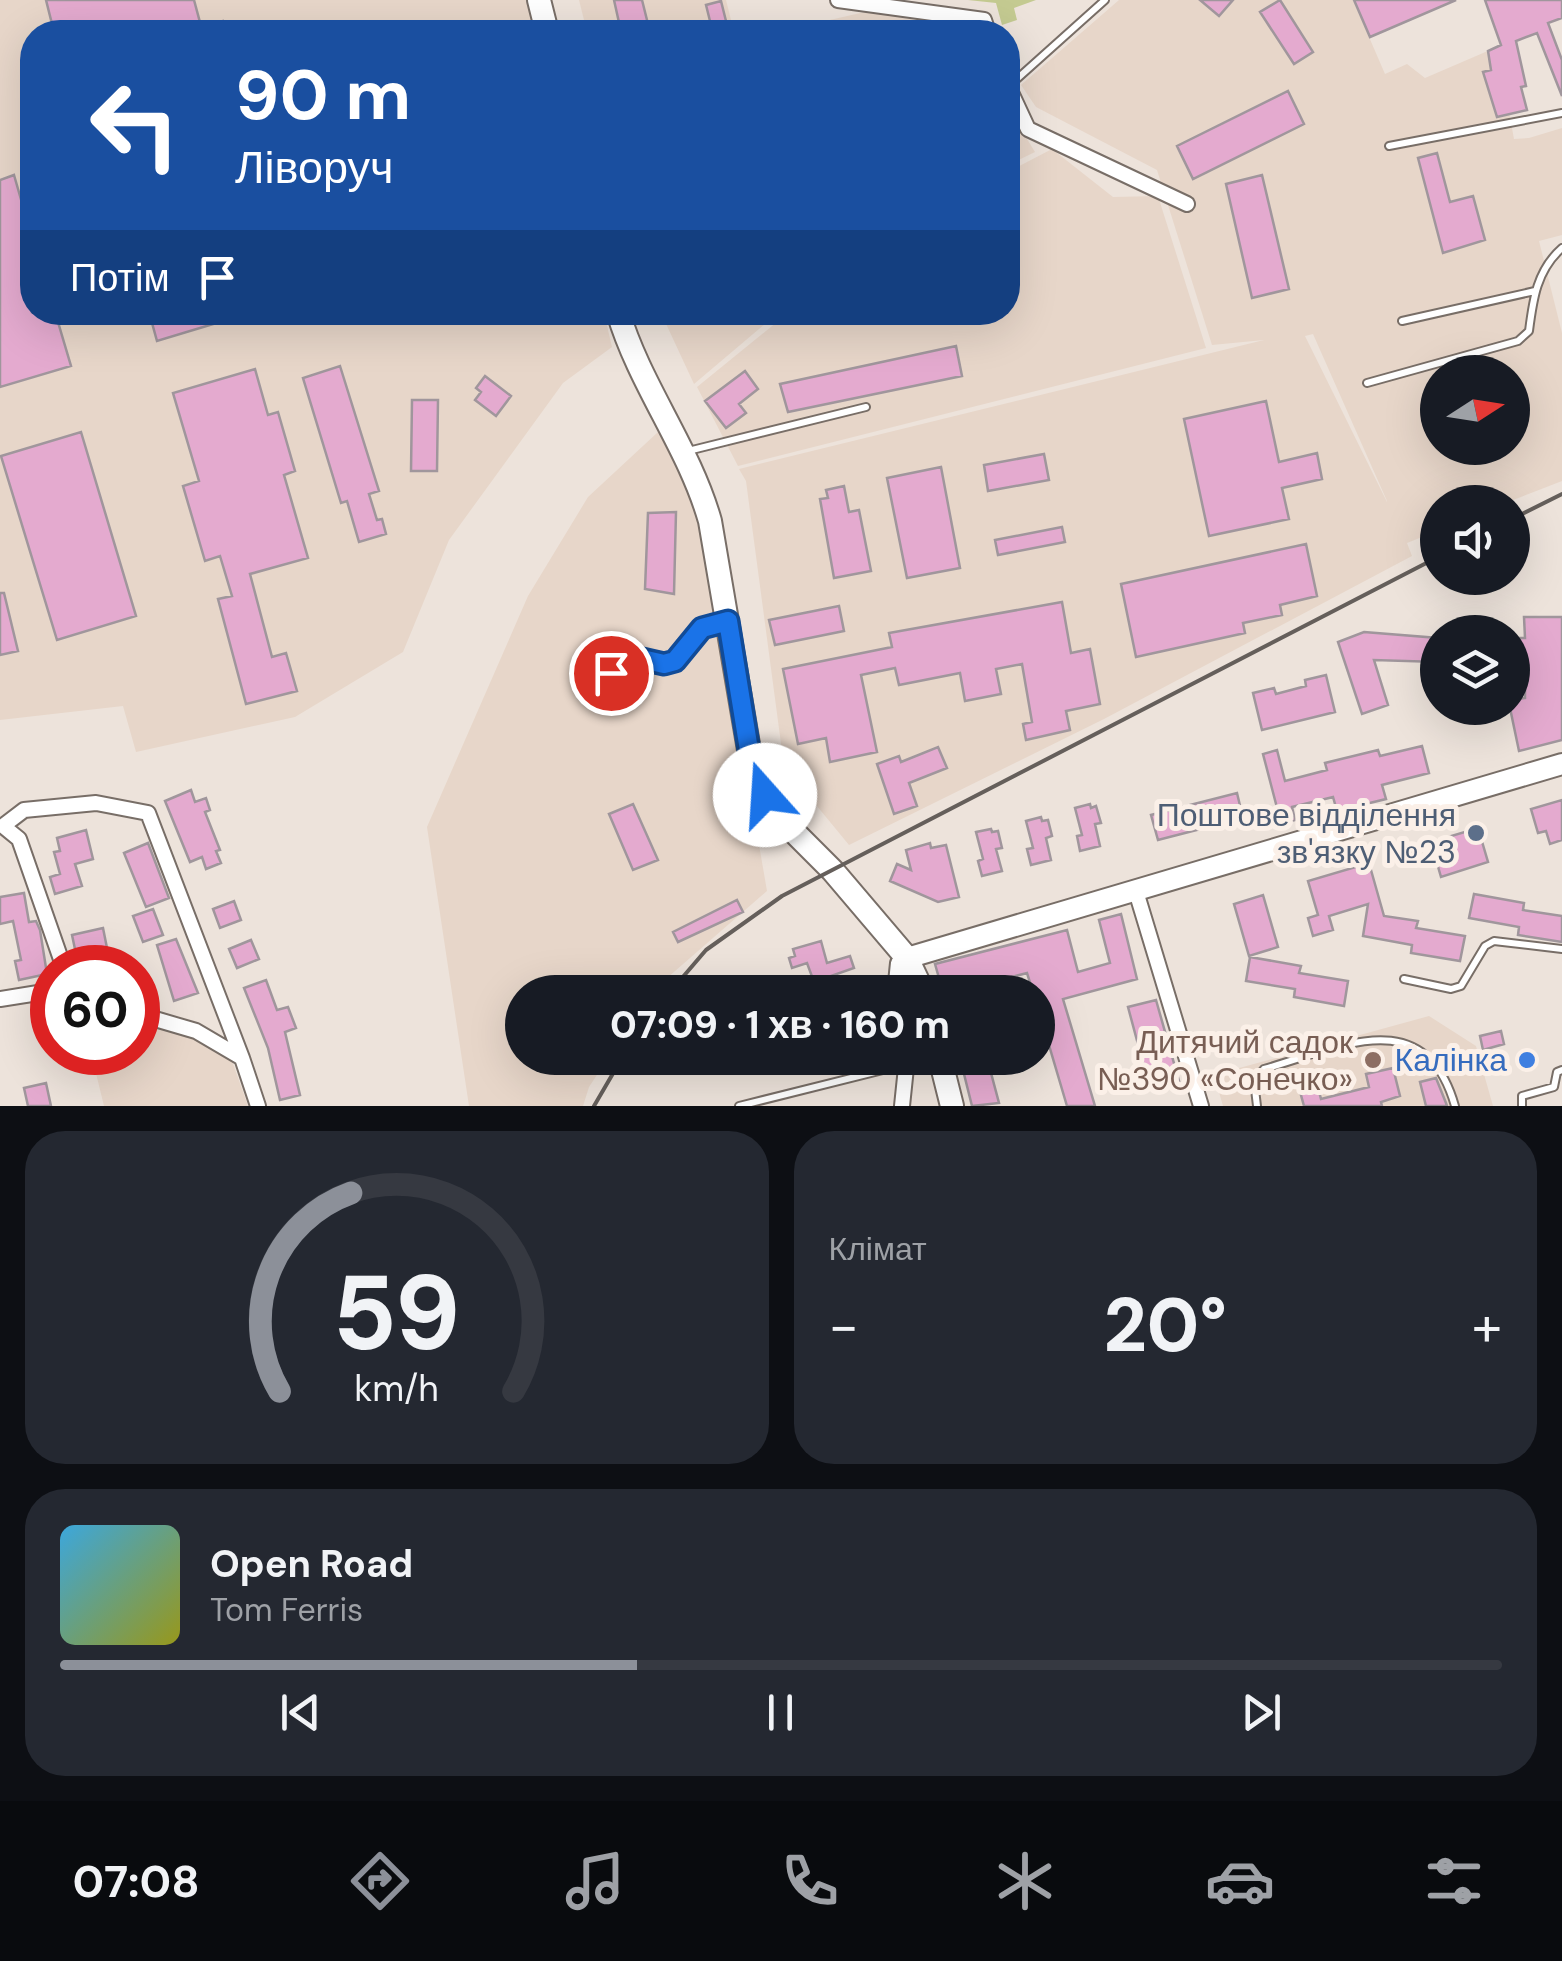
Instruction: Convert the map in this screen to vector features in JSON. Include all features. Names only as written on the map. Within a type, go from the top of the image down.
[{"type":"main road","points":[[622,325],[630,351],[700,484],[710,521],[749,750],[765,795],[789,828],[833,871],[907,958],[916,975]]},
{"type":"main road","points":[[944,1075],[952,1106]]},
{"type":"street","points":[[838,0],[984,20]]},
{"type":"street","points":[[1020,111],[1028,128],[1187,204]]},
{"type":"street","points":[[897,975],[898,963],[907,958],[1562,764]]},
{"type":"street","points":[[56,945],[18,839],[2,826],[24,810],[96,803],[148,812],[258,1106]]},
{"type":"street","points":[[1136,888],[1200,1106]]},
{"type":"street","points":[[0,999],[30,995]]},
{"type":"street","points":[[160,1020],[196,1031],[242,1058]]},
{"type":"street","points":[[902,1106],[905,1075]]},
{"type":"lane","points":[[1020,75],[1105,0]]},
{"type":"lane","points":[[1389,146],[1562,114]]},
{"type":"lane","points":[[1367,383],[1518,341],[1530,331],[1536,290],[1546,262],[1562,248]]},
{"type":"lane","points":[[1402,321],[1536,290]]},
{"type":"lane","points":[[682,452],[866,407]]},
{"type":"lane","points":[[611,673],[642,659],[664,664],[675,661],[702,628],[728,621]]},
{"type":"lane","points":[[1404,979],[1450,989],[1462,986],[1485,946],[1494,941],[1562,949]]},
{"type":"lane","points":[[1257,1106],[1254,1081],[1264,1069],[1376,1037],[1416,1047],[1436,1062],[1455,1106]]},
{"type":"lane","points":[[1522,1106],[1522,1096],[1554,1087],[1562,1070]]},
{"type":"lane","points":[[739,1106],[854,1075]]},
{"type":"shaded area","points":[[0,0],[528,0],[533,20],[20,20],[20,325],[607,325],[612,347],[563,383],[449,540],[403,652],[295,717],[136,752],[123,706],[0,720]]},
{"type":"shaded area","points":[[579,0],[726,0],[731,20],[584,20]]},
{"type":"shaded area","points":[[1119,0],[1353,0],[1385,74],[1407,64],[1425,78],[1497,47],[1514,139],[1562,128],[1562,235],[1539,241],[1562,333],[1562,481],[1530,493],[1530,485],[1420,485],[1420,538],[1407,543],[1412,556],[1104,719],[849,845],[784,766],[746,481],[739,469],[1264,340],[1212,345],[1157,170],[1036,107],[1021,85]],"holes":[[[1313,334],[1387,502],[1305,336]]]},
{"type":"shaded area","points":[[869,11],[915,20],[830,20]]},
{"type":"shaded area","points":[[1020,128],[1035,152],[1020,159]]},
{"type":"shaded area","points":[[1052,149],[1113,197],[1158,196],[1206,348],[738,466],[697,387],[773,325],[1020,325],[1020,166]]},
{"type":"shaded area","points":[[667,325],[764,325],[694,384]]},
{"type":"shaded area","points":[[658,432],[702,515],[767,891],[671,975],[505,975],[505,1075],[597,1075],[583,1106],[469,1106],[427,827],[528,596],[588,497]]},
{"type":"shaded area","name":"Дитячий садок №390 «Сонечко»","points":[[1429,1016],[1476,1046],[1493,1106],[1223,1106],[1214,1075]]},
{"type":"shaded area","points":[[160,1029],[193,1037],[232,1061],[248,1106],[104,1106],[96,1075],[160,1075]]},
{"type":"green space","points":[[968,0],[1036,0],[1014,8],[1017,20],[1001,20],[996,3]]},
{"type":"building","points":[[46,0],[194,0],[199,20],[51,20]]},
{"type":"building","points":[[614,0],[642,0],[647,20],[618,20]]},
{"type":"building","points":[[1200,0],[1233,0],[1219,16]]},
{"type":"building","points":[[1280,0],[1313,52],[1294,64],[1260,12]]},
{"type":"building","points":[[1354,0],[1456,0],[1370,37]]},
{"type":"building","points":[[1485,0],[1562,0],[1562,18],[1548,23],[1562,60],[1562,96],[1537,33],[1516,41],[1527,110],[1497,117],[1483,72],[1491,70],[1488,51],[1501,45]]},
{"type":"building","points":[[721,1],[726,20],[710,20],[706,5]]},
{"type":"building","points":[[1288,91],[1304,124],[1193,179],[1177,146]]},
{"type":"building","points":[[1437,153],[1450,202],[1473,196],[1485,240],[1443,253],[1418,158]]},
{"type":"building","points":[[14,175],[20,196],[20,325],[59,325],[71,366],[0,387],[0,180]]},
{"type":"building","points":[[1262,175],[1289,289],[1252,298],[1226,184]]},
{"type":"building","points":[[153,325],[210,325],[157,341]]},
{"type":"building","points":[[956,346],[962,376],[788,412],[780,384]]},
{"type":"building","points":[[340,366],[379,491],[369,494],[386,534],[359,542],[347,501],[341,503],[303,378]]},
{"type":"building","points":[[255,369],[268,415],[278,412],[295,471],[284,475],[308,558],[250,574],[272,657],[286,653],[297,691],[246,704],[218,599],[232,596],[220,556],[205,561],[183,486],[199,481],[173,393]]},
{"type":"building","points":[[745,371],[758,389],[739,404],[746,413],[726,428],[705,401]]},
{"type":"building","points":[[485,376],[511,396],[496,416],[475,400],[481,392],[476,388]]},
{"type":"building","points":[[412,400],[438,400],[437,471],[411,471]]},
{"type":"building","points":[[1266,401],[1279,462],[1317,453],[1322,479],[1282,488],[1289,519],[1209,536],[1184,419]]},
{"type":"building","points":[[81,432],[136,616],[57,640],[1,456]]},
{"type":"building","points":[[1044,454],[1049,480],[988,491],[984,465]]},
{"type":"building","points":[[941,467],[960,568],[907,578],[887,478]]},
{"type":"building","points":[[844,486],[849,512],[859,510],[871,571],[834,578],[820,499],[828,498],[826,490]]},
{"type":"building","points":[[676,512],[674,594],[645,589],[648,513]]},
{"type":"building","points":[[1062,527],[1065,542],[998,555],[995,540]]},
{"type":"building","points":[[1306,544],[1317,596],[1280,605],[1282,615],[1243,623],[1245,633],[1136,657],[1121,584]]},
{"type":"building","points":[[0,593],[4,593],[18,651],[0,655]]},
{"type":"building","points":[[1062,602],[1071,653],[1090,649],[1100,704],[1066,711],[1070,730],[1026,740],[1023,724],[1032,722],[1022,664],[996,669],[1001,694],[965,701],[960,673],[899,685],[895,668],[861,675],[877,752],[830,762],[826,738],[798,744],[783,669],[892,647],[889,633]]},
{"type":"building","points":[[839,606],[844,631],[775,645],[769,620]]},
{"type":"building","points":[[1530,617],[1562,617],[1562,740],[1519,751],[1514,725],[1530,725]]},
{"type":"building","points":[[1364,632],[1420,637],[1420,661],[1374,660],[1388,705],[1362,714],[1338,642]]},
{"type":"building","points":[[1326,675],[1335,712],[1262,730],[1253,693],[1274,688],[1276,694],[1306,686],[1305,680]]},
{"type":"building","points":[[1422,746],[1429,773],[1382,785],[1386,799],[1337,811],[1333,797],[1292,807],[1295,820],[1281,823],[1263,754],[1277,750],[1285,781],[1327,770],[1325,763],[1378,750],[1380,756]]},
{"type":"building","points":[[938,747],[947,768],[909,783],[917,806],[894,814],[877,764],[899,756],[901,762]]},
{"type":"building","points":[[191,790],[195,802],[206,798],[210,810],[205,812],[220,850],[216,851],[221,863],[206,869],[202,857],[190,862],[165,801]]},
{"type":"building","points":[[1237,793],[1243,818],[1158,840],[1151,815]]},
{"type":"building","points":[[1562,800],[1562,840],[1550,844],[1546,831],[1538,833],[1531,809]]},
{"type":"building","points":[[633,804],[658,860],[633,870],[609,814]]},
{"type":"building","points":[[1090,804],[1091,808],[1096,806],[1101,823],[1095,824],[1100,846],[1080,851],[1077,836],[1082,835],[1075,808]]},
{"type":"building","points":[[1041,817],[1042,821],[1048,820],[1052,836],[1046,838],[1051,860],[1031,865],[1027,849],[1033,848],[1026,821]]},
{"type":"building","points":[[1478,828],[1488,862],[1441,877],[1431,842]]},
{"type":"building","points":[[86,830],[93,859],[75,864],[82,886],[55,894],[50,877],[60,874],[54,852],[60,851],[57,838]]},
{"type":"building","points":[[998,831],[1002,848],[996,849],[1002,871],[982,876],[978,861],[983,859],[976,832]]},
{"type":"building","points":[[148,843],[169,898],[146,907],[124,853]]},
{"type":"building","points":[[930,843],[931,848],[946,845],[959,897],[938,902],[890,881],[897,864],[911,870],[906,850]]},
{"type":"building","points":[[1369,863],[1384,916],[1418,921],[1416,928],[1465,936],[1460,961],[1411,953],[1412,945],[1363,936],[1368,904],[1329,916],[1333,930],[1313,936],[1308,918],[1318,915],[1308,881]]},
{"type":"building","points":[[24,893],[29,922],[36,921],[40,930],[42,945],[30,945],[30,978],[19,980],[15,961],[21,960],[13,921],[0,924],[0,897]]},
{"type":"building","points":[[1474,894],[1524,903],[1523,910],[1562,916],[1562,942],[1518,935],[1519,927],[1469,918]]},
{"type":"building","points":[[1263,895],[1278,947],[1249,956],[1234,904]]},
{"type":"building","points":[[737,900],[743,912],[678,942],[673,932]]},
{"type":"building","points":[[234,901],[241,920],[220,928],[213,909]]},
{"type":"building","points":[[153,909],[163,935],[143,942],[133,916]]},
{"type":"building","points":[[1121,914],[1137,979],[1063,999],[1095,1106],[1067,1106],[1055,1065],[1055,975],[938,975],[935,964],[1067,930],[1078,972],[1110,963],[1099,920]]},
{"type":"building","points":[[103,928],[106,945],[74,945],[72,935]]},
{"type":"building","points":[[176,939],[198,993],[174,1001],[157,945]]},
{"type":"building","points":[[251,940],[259,959],[237,968],[229,949]]},
{"type":"building","points":[[821,941],[827,963],[850,956],[854,968],[834,975],[811,975],[807,963],[792,968],[789,958],[795,956],[793,949]]},
{"type":"building","points":[[1250,957],[1301,966],[1299,973],[1348,981],[1344,1006],[1294,997],[1295,989],[1246,981]]},
{"type":"building","points":[[266,980],[277,1010],[288,1007],[296,1028],[285,1032],[300,1095],[280,1100],[268,1048],[244,988]]},
{"type":"building","points":[[1156,1000],[1179,1081],[1150,1089],[1128,1007]]},
{"type":"building","points":[[1501,1031],[1504,1044],[1483,1050],[1480,1036]]},
{"type":"building","points":[[1393,1068],[1400,1096],[1381,1102],[1382,1106],[1304,1106],[1296,1077],[1314,1072],[1321,1099],[1369,1087],[1366,1074]]},
{"type":"building","points":[[964,1075],[992,1075],[999,1103],[972,1106]]},
{"type":"building","points":[[1436,1078],[1447,1106],[1426,1106],[1420,1082]]},
{"type":"building","points":[[46,1083],[51,1106],[28,1106],[24,1088]]},
{"type":"railway","points":[[1530,510],[1562,494]]},
{"type":"railway","points":[[685,975],[706,950],[782,896],[1420,566]]},
{"type":"railway","points":[[594,1106],[612,1075]]},
{"type":"place","name":"Поштове відділення зв'язку №23","points":[[1476,833]]},
{"type":"place","name":"Дитячий садок №390 «Сонечко»","points":[[1373,1060]]},
{"type":"place","name":"Калінка","points":[[1527,1060]]},
{"type":"route","points":[[611,673],[642,659],[664,664],[675,661],[702,628],[728,621],[749,750],[765,795]]}]
